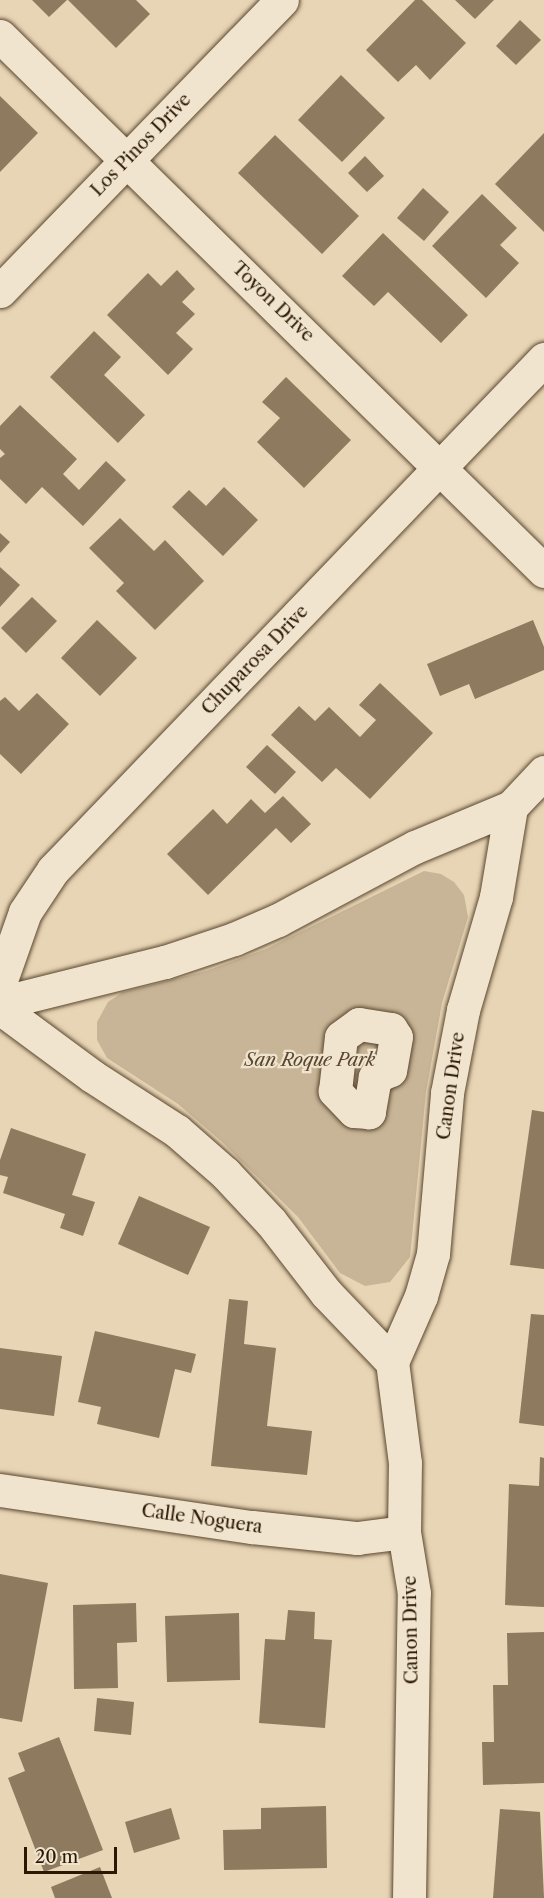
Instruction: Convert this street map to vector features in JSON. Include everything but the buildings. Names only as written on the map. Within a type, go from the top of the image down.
[{"type":"street","name":"Los Pinos Drive","points":[[0,291],[282,0]]},
{"type":"street","name":"Toyon Drive","points":[[0,36],[441,466],[524,555],[544,571]]},
{"type":"street","name":"Chuparosa Drive","points":[[0,983],[25,912],[53,870],[544,359]]},
{"type":"street","points":[[0,1003],[165,962],[234,939],[415,847],[511,807],[544,772]]},
{"type":"street","name":"Canon Drive","points":[[409,1898],[414,1593],[404,1532],[405,1463],[392,1362],[421,1296],[433,1254],[449,1083],[462,1010],[496,897],[511,807]]},
{"type":"street","points":[[0,1008],[92,1076],[177,1131],[225,1173],[271,1222],[326,1293],[392,1362]]},
{"type":"street","name":"Calle Noguera","points":[[0,1490],[334,1536],[357,1538],[404,1532]]},
{"type":"green space","name":"San Roque Park","points":[[424,871],[441,874],[454,882],[464,895],[468,917],[442,1003],[426,1092],[410,1257],[390,1282],[365,1286],[340,1273],[298,1217],[221,1141],[178,1104],[107,1058],[97,1040],[97,1022],[108,1002],[123,992],[206,971],[266,949]]}]
